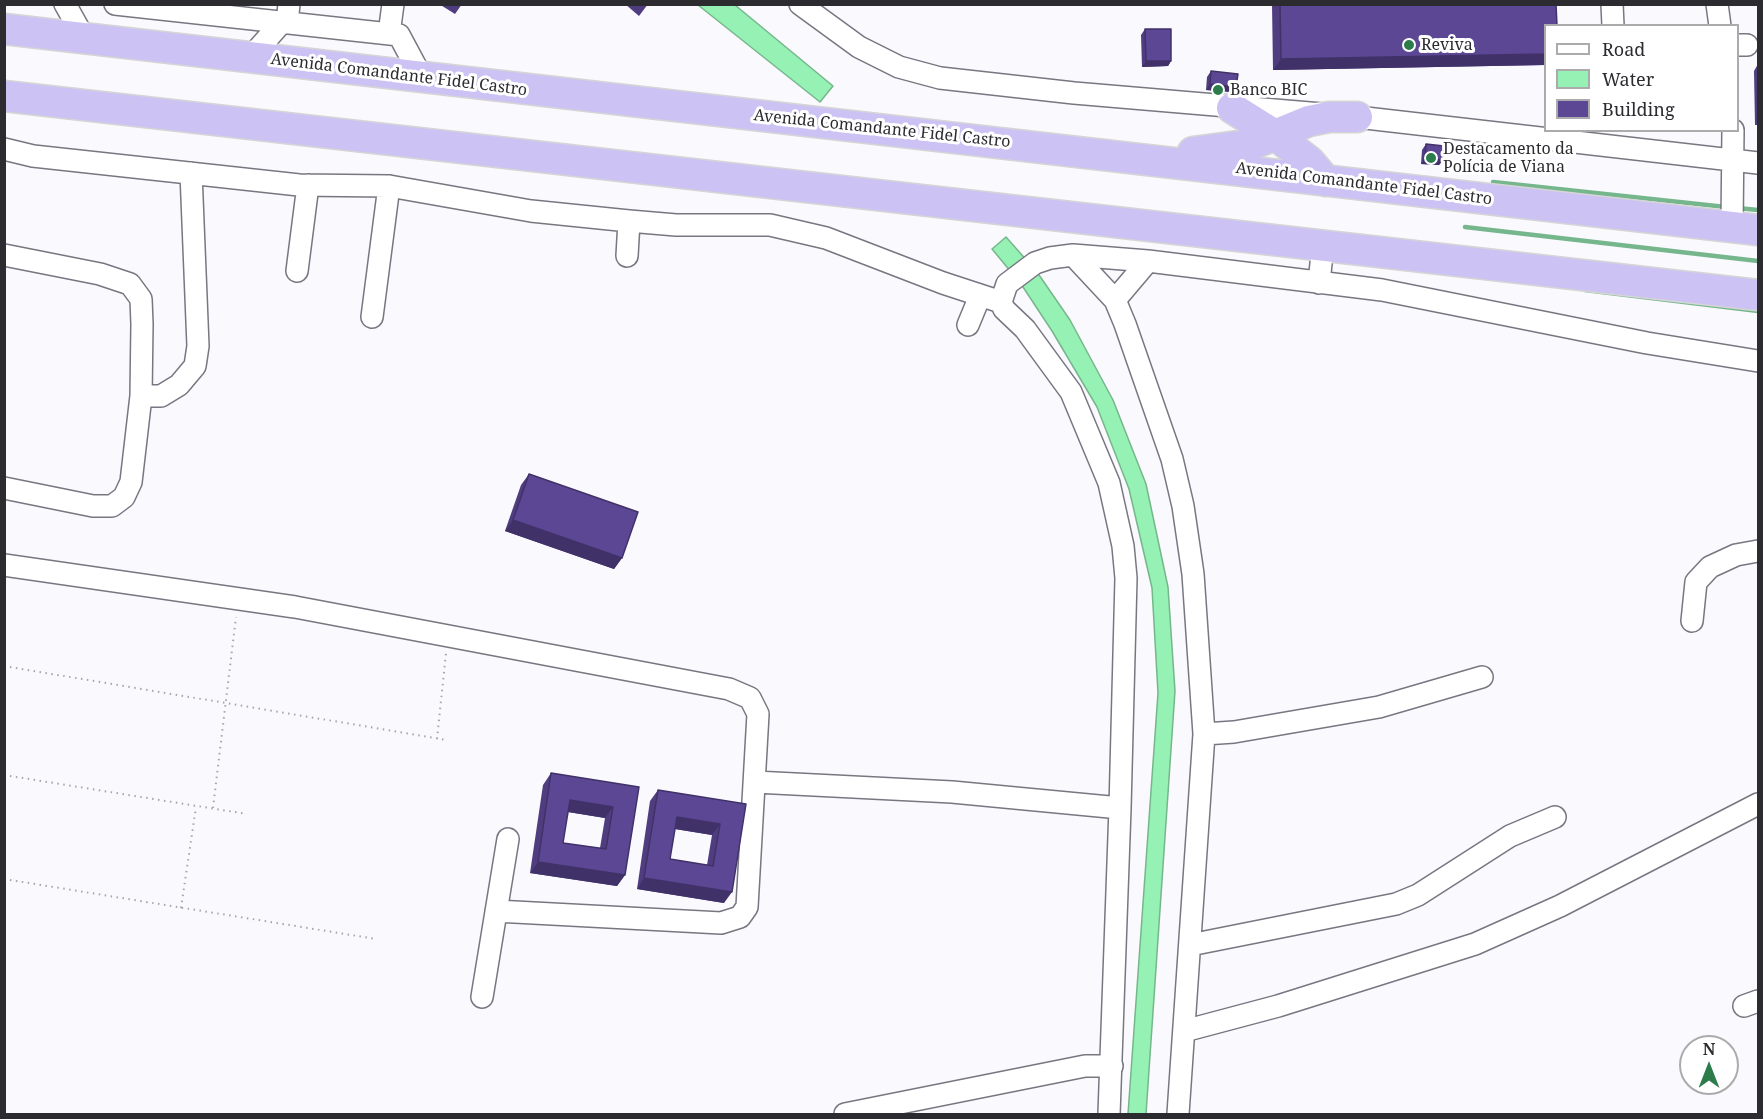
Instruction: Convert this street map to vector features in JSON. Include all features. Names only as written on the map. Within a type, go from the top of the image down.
[{"type":"highway","name":"Avenida Comandante Fidel Castro","points":[[4,29],[422,78],[1106,153],[1318,171],[1745,228]]},
{"type":"highway","points":[[4,96],[1758,295]]},
{"type":"highway","points":[[1232,108],[1275,135],[1318,171]]},
{"type":"highway","points":[[1106,153],[1168,154],[1230,148],[1253,144],[1300,124],[1343,117]]},
{"type":"highway","points":[[1318,171],[1306,151],[1307,134],[1318,122],[1343,117]]},
{"type":"street","points":[[65,4],[84,38]]},
{"type":"street","points":[[116,4],[258,20],[286,16],[399,35],[422,78]]},
{"type":"street","points":[[389,34],[393,4]]},
{"type":"street","points":[[800,4],[858,47],[899,67],[940,78],[1343,117],[1758,163]]},
{"type":"street","points":[[1612,4],[1613,24]]},
{"type":"street","points":[[1717,4],[1720,24]]},
{"type":"street","points":[[250,58],[286,16]]},
{"type":"street","points":[[1733,132],[1733,161],[1745,228]]},
{"type":"street","points":[[4,149],[33,156],[308,185],[389,186],[531,211],[629,220],[712,234],[770,225],[826,238],[980,296],[1004,293],[1035,262],[1073,255],[1148,261],[1382,290],[1647,343],[1758,361]]},
{"type":"street","points":[[141,396],[161,396],[178,385],[195,366],[198,346],[191,173]]},
{"type":"street","points":[[297,272],[308,185]]},
{"type":"street","points":[[372,317],[389,186]]},
{"type":"street","points":[[627,256],[629,220]]},
{"type":"street","points":[[1319,283],[1323,244]]},
{"type":"street","points":[[4,255],[100,274],[130,284],[141,299],[141,396],[130,482],[124,497],[112,506],[93,506],[4,488]]},
{"type":"street","points":[[1073,255],[1115,300],[1172,459],[1183,506],[1193,574],[1204,734],[1178,1114]]},
{"type":"street","points":[[1115,300],[1148,261]]},
{"type":"street","points":[[1004,293],[1005,309],[1050,360],[1071,392],[1109,483],[1116,510],[1126,578],[1109,1114]]},
{"type":"street","points":[[968,326],[980,296]]},
{"type":"street","points":[[1692,621],[1696,582],[1710,567],[1736,555],[1758,551]]},
{"type":"street","points":[[4,565],[296,607],[729,689],[750,698],[758,714],[755,782],[747,907],[740,917],[721,923],[496,911]]},
{"type":"street","points":[[1204,734],[1234,732],[1379,707],[1482,677]]},
{"type":"street","points":[[755,782],[952,792],[1120,808]]},
{"type":"street","points":[[1184,1031],[1289,1003],[1474,944],[1560,906],[1758,804]]},
{"type":"street","points":[[1190,945],[1396,904],[1418,895],[1510,836],[1555,817]]},
{"type":"street","points":[[482,997],[508,839]]},
{"type":"street","points":[[845,1114],[1085,1066],[1112,1066]]},
{"type":"path","points":[[213,808],[236,617]]},
{"type":"path","points":[[437,739],[446,653]]},
{"type":"path","points":[[4,666],[447,740]]},
{"type":"path","points":[[4,775],[247,813]]},
{"type":"path","points":[[181,908],[196,806]]},
{"type":"path","points":[[4,879],[376,939]]},
{"type":"water","points":[[698,5],[735,5],[833,86],[820,102]]},
{"type":"water","points":[[1006,237],[1037,272],[1070,320],[1113,400],[1146,484],[1168,587],[1175,691],[1146,1114],[1128,1114],[1158,693],[1152,588],[1129,489],[1097,407],[1021,284],[992,249]]},
{"type":"building","name":"Reviva","points":[[1280,4],[1556,4],[1557,24],[1544,24],[1544,54],[1281,59]]},
{"type":"building","points":[[1145,29],[1171,29],[1171,61],[1146,61]]},
{"type":"building","points":[[1211,71],[1238,74],[1236,87],[1210,84]]},
{"type":"building","points":[[1426,144],[1444,146],[1443,160],[1425,158]]},
{"type":"building","points":[[529,474],[638,512],[622,558],[513,520]]},
{"type":"building","points":[[551,773],[639,787],[625,875],[538,862]],"holes":[[[570,800],[613,807],[606,849],[563,843]]]},
{"type":"building","points":[[658,790],[746,804],[732,892],[644,878]],"holes":[[[677,817],[720,824],[713,866],[670,859]]]},
{"type":"waterway","points":[[1493,182],[1726,207]]},
{"type":"waterway","points":[[1737,208],[1758,210]]},
{"type":"waterway","points":[[1465,227],[1758,261]]},
{"type":"waterway","points":[[1585,290],[1758,311]]},
{"type":"place","name":"Reviva","points":[[1409,45]]},
{"type":"place","name":"Banco BIC","points":[[1218,90]]},
{"type":"place","name":"Destacamento da Polícia de Viana","points":[[1431,158]]}]
